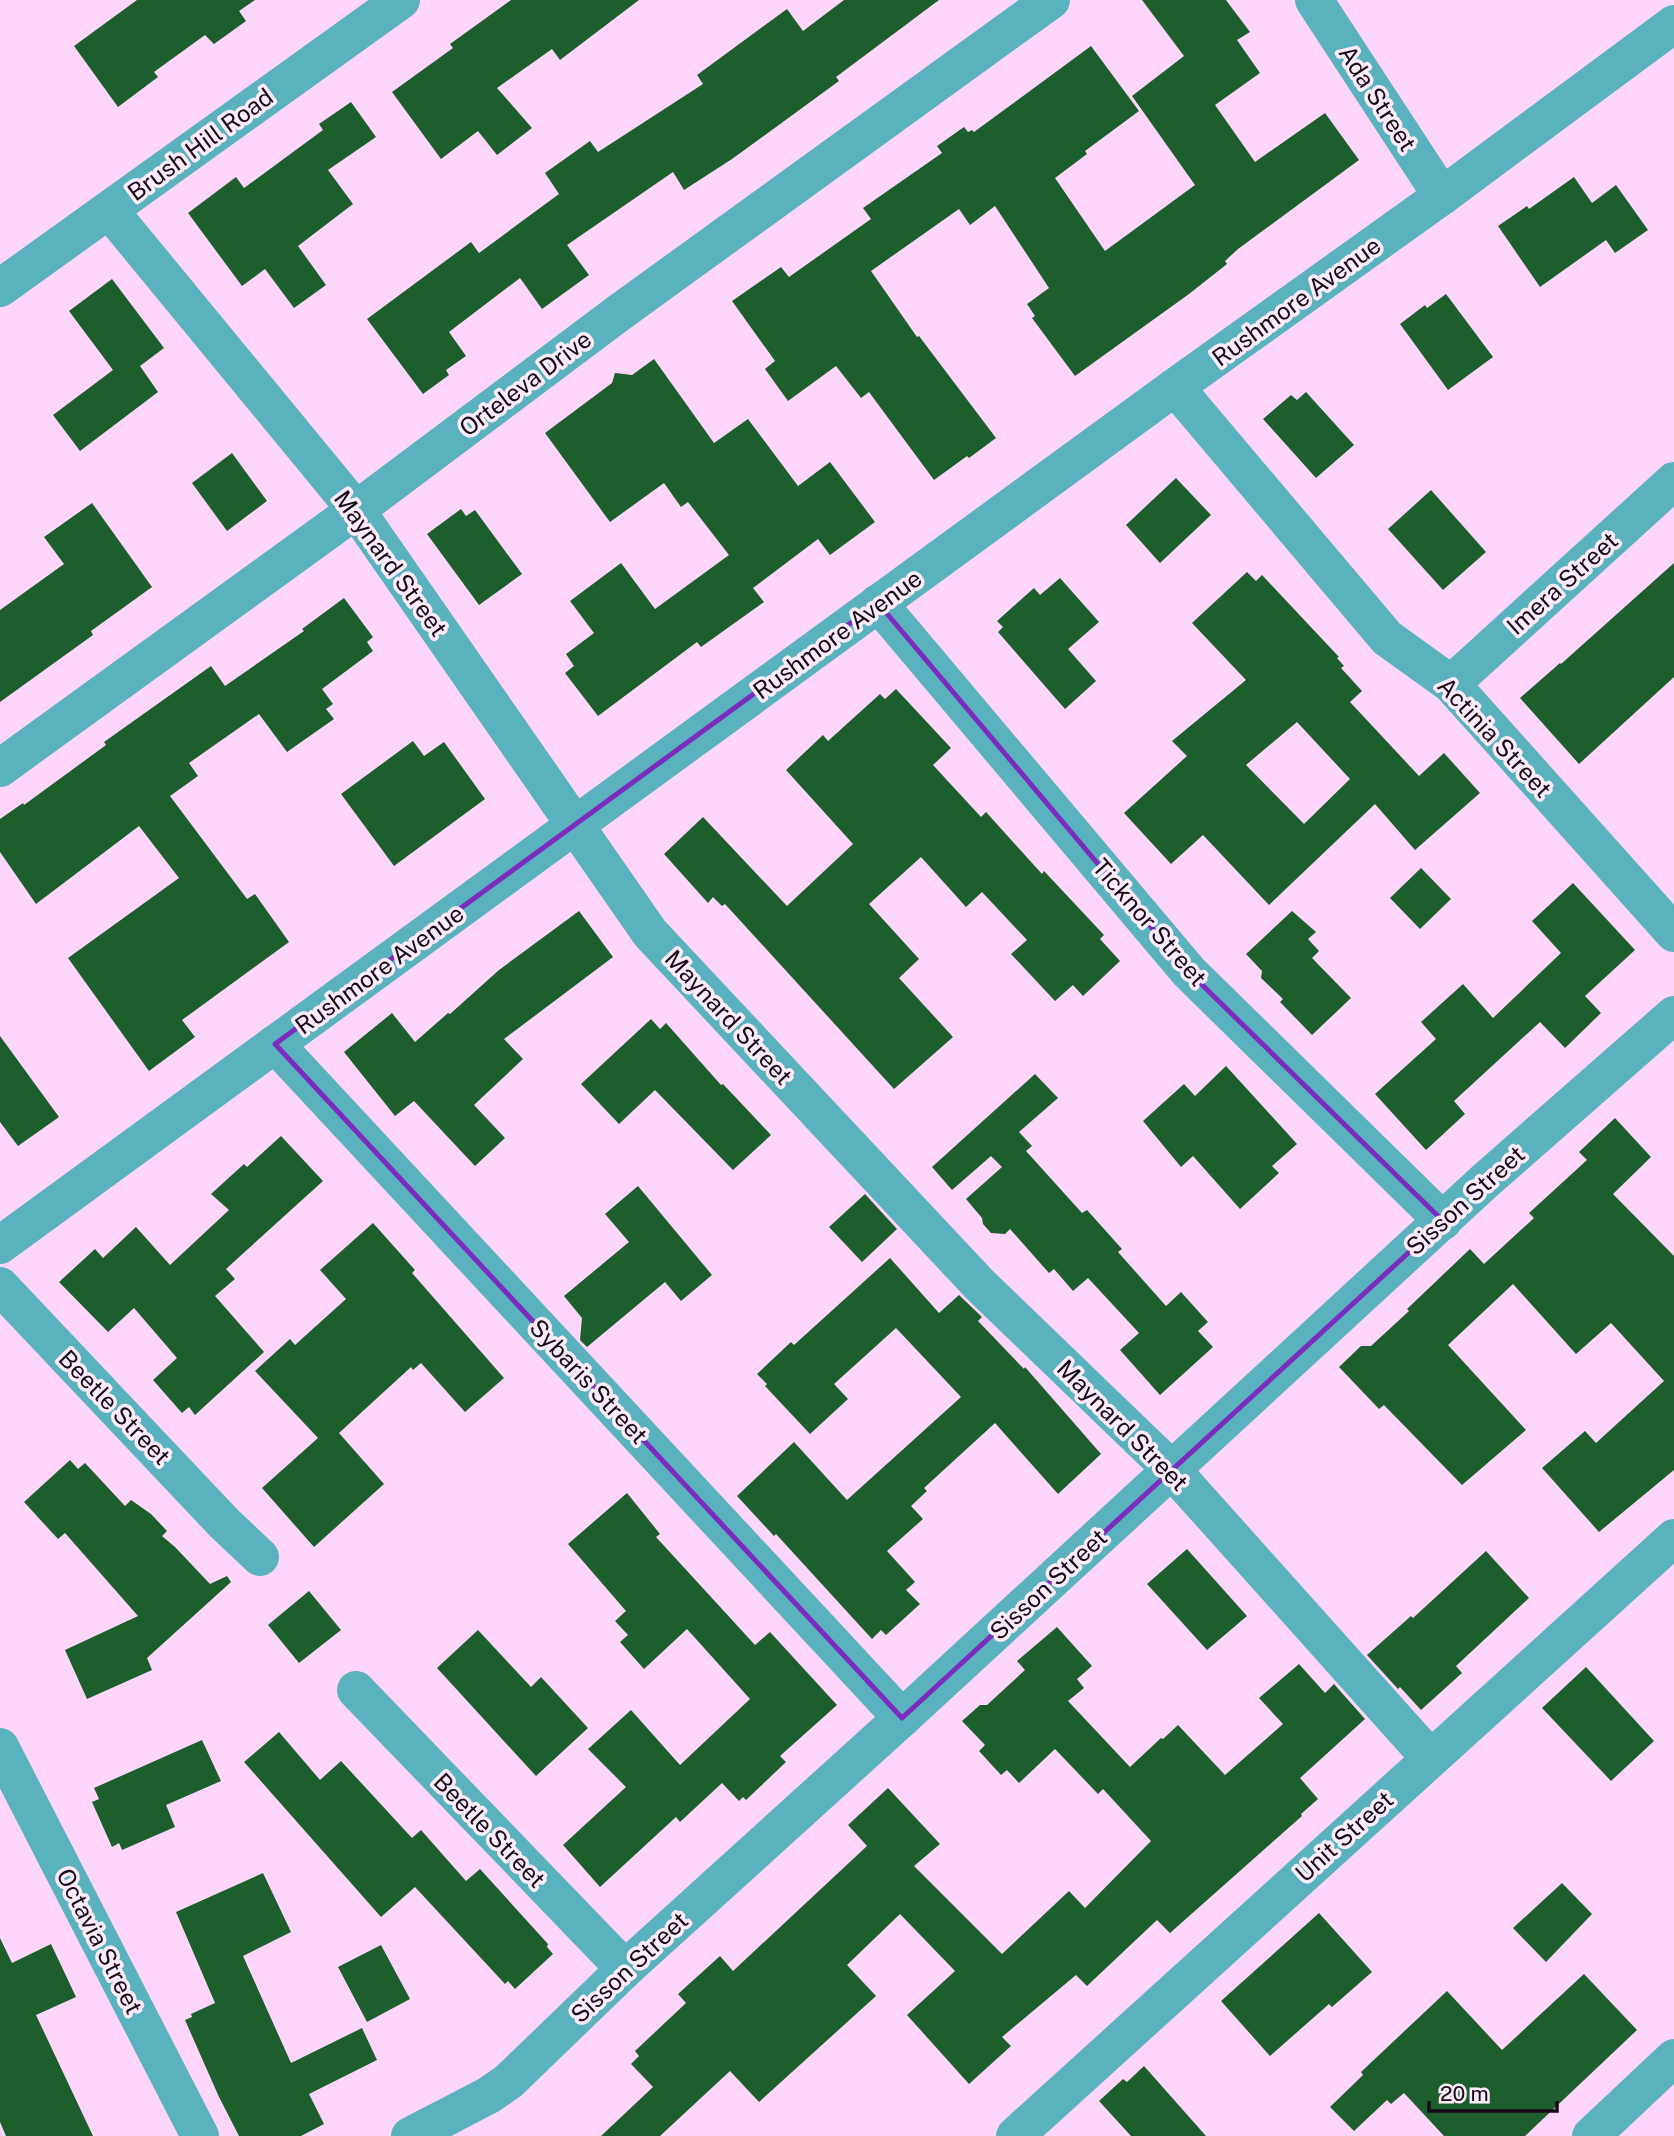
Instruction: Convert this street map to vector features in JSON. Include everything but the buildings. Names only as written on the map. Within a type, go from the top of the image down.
[{"type":"street","name":"Brush Hill Road","points":[[0,288],[401,0]]},
{"type":"street","name":"Orteleva Drive","points":[[0,768],[356,510],[620,312],[1051,0]]},
{"type":"street","name":"Ada Street","points":[[1314,0],[1442,196]]},
{"type":"street","name":"Rushmore Avenue","points":[[0,1245],[878,603],[1442,196],[1674,24]]},
{"type":"street","name":"Maynard Street","points":[[109,210],[356,510],[650,933],[979,1284],[1172,1470],[1430,1758]]},
{"type":"street","name":"Actinia Street","points":[[1175,387],[1387,638],[1451,684],[1674,933]]},
{"type":"street","name":"Imera Street","points":[[1451,684],[1674,481]]},
{"type":"street","name":"Ticknor Street","points":[[878,603],[1189,972],[1443,1221]]},
{"type":"street","name":"Sisson Street","points":[[410,2136],[489,2095],[509,2081],[625,1969],[1486,1180],[1674,1015]]},
{"type":"street","name":"Sybaris Street","points":[[275,1044],[902,1718]]},
{"type":"street","name":"Beetle Street","points":[[0,1286],[224,1523],[260,1557]]},
{"type":"street","name":"Unit Street","points":[[1015,2136],[1674,1538]]},
{"type":"street","name":"Beetle Street","points":[[356,1690],[625,1969]]},
{"type":"street","name":"Octavia Street","points":[[0,1747],[200,2136]]},
{"type":"street","points":[[1591,2136],[1674,2058]]},
{"type":"highlighted area","points":[[878,603],[1189,972],[1443,1221],[902,1718],[275,1044]]}]
